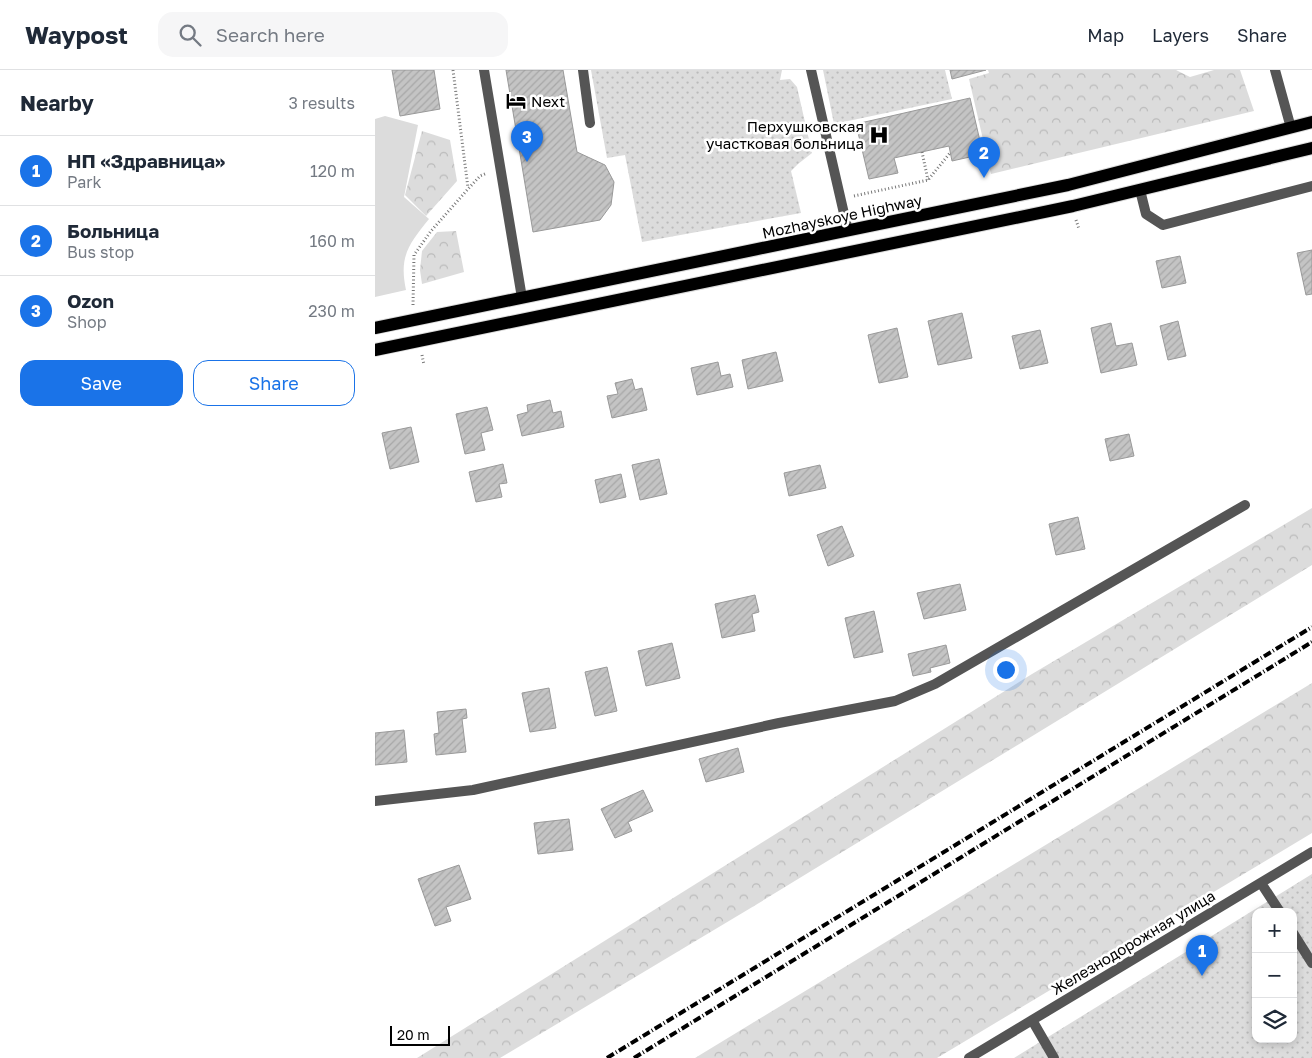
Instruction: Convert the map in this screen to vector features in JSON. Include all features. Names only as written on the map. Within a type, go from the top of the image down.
[{"type":"main road","name":"Mozhayskoye Highway","points":[[375,328],[1068,185],[1312,122]]},
{"type":"main road","points":[[375,350],[1054,210],[1312,148]]},
{"type":"street","points":[[484,70],[521,298]]},
{"type":"street","points":[[583,70],[590,123]]},
{"type":"street","points":[[811,70],[848,231]]},
{"type":"street","points":[[1275,70],[1291,128]]},
{"type":"street","points":[[1140,190],[1146,214],[1163,225],[1312,186]]},
{"type":"street","points":[[375,801],[473,790],[779,723],[895,701],[935,684],[1245,505]]},
{"type":"street","name":"Железнодорожная улица","points":[[969,1058],[1312,852]]},
{"type":"street","points":[[1261,882],[1277,908]]},
{"type":"street","points":[[1297,939],[1312,963]]},
{"type":"street","points":[[1032,1020],[1054,1058]]},
{"type":"path","points":[[453,70],[468,189]]},
{"type":"path","points":[[922,152],[928,180]]},
{"type":"path","points":[[841,199],[928,180],[950,153]]},
{"type":"path","points":[[412,302],[414,255],[431,231],[480,176],[499,167]]},
{"type":"green space","points":[[591,70],[782,70],[780,80],[790,79],[797,87],[812,153],[791,171],[801,213],[642,242],[625,155],[607,158]]},
{"type":"green space","points":[[823,70],[945,70],[952,99],[834,124]]},
{"type":"green space","points":[[988,70],[1176,70],[1190,77],[1214,70],[1240,70],[1254,111],[991,174],[969,79],[989,73]]},
{"type":"green space","points":[[385,116],[418,125],[404,197],[429,219],[407,252],[404,269],[406,290],[375,297],[375,119]]},
{"type":"green space","points":[[422,131],[450,140],[457,181],[426,216],[405,195]]},
{"type":"green space","points":[[456,231],[464,272],[422,284],[420,270],[422,251],[437,232]]},
{"type":"green space","points":[[1312,508],[1312,565],[754,906],[500,1058],[417,1058],[1032,674]]},
{"type":"green space","points":[[1312,683],[1312,833],[937,1058],[695,1058]]},
{"type":"green space","points":[[1312,874],[1312,1058],[1014,1058],[1252,911],[1252,1043],[1297,1043],[1297,908],[1257,908]]},
{"type":"building","points":[[392,70],[434,70],[440,109],[400,116]]},
{"type":"building","points":[[506,70],[563,70],[577,152],[605,165],[614,182],[611,205],[600,220],[533,232]]},
{"type":"building","points":[[950,70],[986,70],[952,79]]},
{"type":"building","points":[[970,98],[983,154],[952,161],[949,146],[894,158],[898,173],[869,179],[856,124]]},
{"type":"building","points":[[1312,250],[1312,294],[1306,295],[1297,253]]},
{"type":"building","points":[[1180,256],[1186,283],[1162,288],[1156,261]]},
{"type":"building","points":[[962,313],[972,358],[938,365],[928,321]]},
{"type":"building","points":[[1178,321],[1186,356],[1168,360],[1160,326]]},
{"type":"building","points":[[1111,323],[1116,346],[1132,343],[1137,365],[1101,373],[1091,328]]},
{"type":"building","points":[[897,328],[908,377],[879,383],[868,335]]},
{"type":"building","points":[[1040,330],[1048,363],[1020,369],[1012,336]]},
{"type":"building","points":[[776,352],[783,381],[748,389],[742,360]]},
{"type":"building","points":[[718,362],[721,376],[730,374],[733,387],[697,395],[691,368]]},
{"type":"building","points":[[632,379],[635,390],[642,388],[647,410],[612,418],[607,396],[618,394],[615,383]]},
{"type":"building","points":[[550,400],[553,413],[561,411],[564,427],[522,436],[517,415],[528,412],[527,405]]},
{"type":"building","points":[[487,407],[493,430],[481,433],[485,450],[465,454],[456,414]]},
{"type":"building","points":[[411,427],[419,462],[390,469],[382,433]]},
{"type":"building","points":[[1129,434],[1134,456],[1110,461],[1105,439]]},
{"type":"building","points":[[659,459],[667,494],[640,500],[632,465]]},
{"type":"building","points":[[503,464],[507,483],[499,484],[502,497],[476,502],[469,472]]},
{"type":"building","points":[[820,465],[826,488],[789,496],[784,473]]},
{"type":"building","points":[[621,474],[626,497],[600,503],[595,480]]},
{"type":"building","points":[[1078,517],[1085,549],[1056,555],[1049,524]]},
{"type":"building","points":[[842,526],[854,556],[828,566],[817,535]]},
{"type":"building","points":[[960,584],[966,610],[924,619],[917,593]]},
{"type":"building","points":[[755,595],[759,612],[752,614],[755,631],[722,638],[715,604]]},
{"type":"building","points":[[874,611],[883,652],[854,658],[845,618]]},
{"type":"building","points":[[672,643],[680,678],[646,686],[638,651]]},
{"type":"building","points":[[946,645],[950,663],[930,668],[931,672],[913,676],[908,654]]},
{"type":"building","points":[[607,667],[617,711],[595,716],[585,672]]},
{"type":"building","points":[[549,688],[556,728],[530,732],[522,693]]},
{"type":"building","points":[[466,709],[467,718],[462,719],[466,752],[436,755],[434,734],[439,733],[437,712]]},
{"type":"building","points":[[404,730],[407,762],[375,765],[375,733]]},
{"type":"building","points":[[738,748],[744,772],[706,782],[699,759]]},
{"type":"building","points":[[643,790],[653,811],[628,822],[632,831],[615,838],[601,809]]},
{"type":"building","points":[[569,819],[573,850],[538,854],[534,823]]},
{"type":"building","points":[[459,865],[471,899],[446,907],[451,921],[435,926],[418,879]]},
{"type":"railway","points":[[607,1058],[1312,627]]},
{"type":"railway","points":[[634,1058],[1312,642]]},
{"type":"place","name":"Next","points":[[516,101]]},
{"type":"place","name":"Перхушковская участковая больница","points":[[879,135]]},
{"type":"place","name":"Ozon","points":[[527,162]]},
{"type":"place","name":"Больница","points":[[984,178]]},
{"type":"place","name":"НП «Здравница»","points":[[1202,976]]}]
